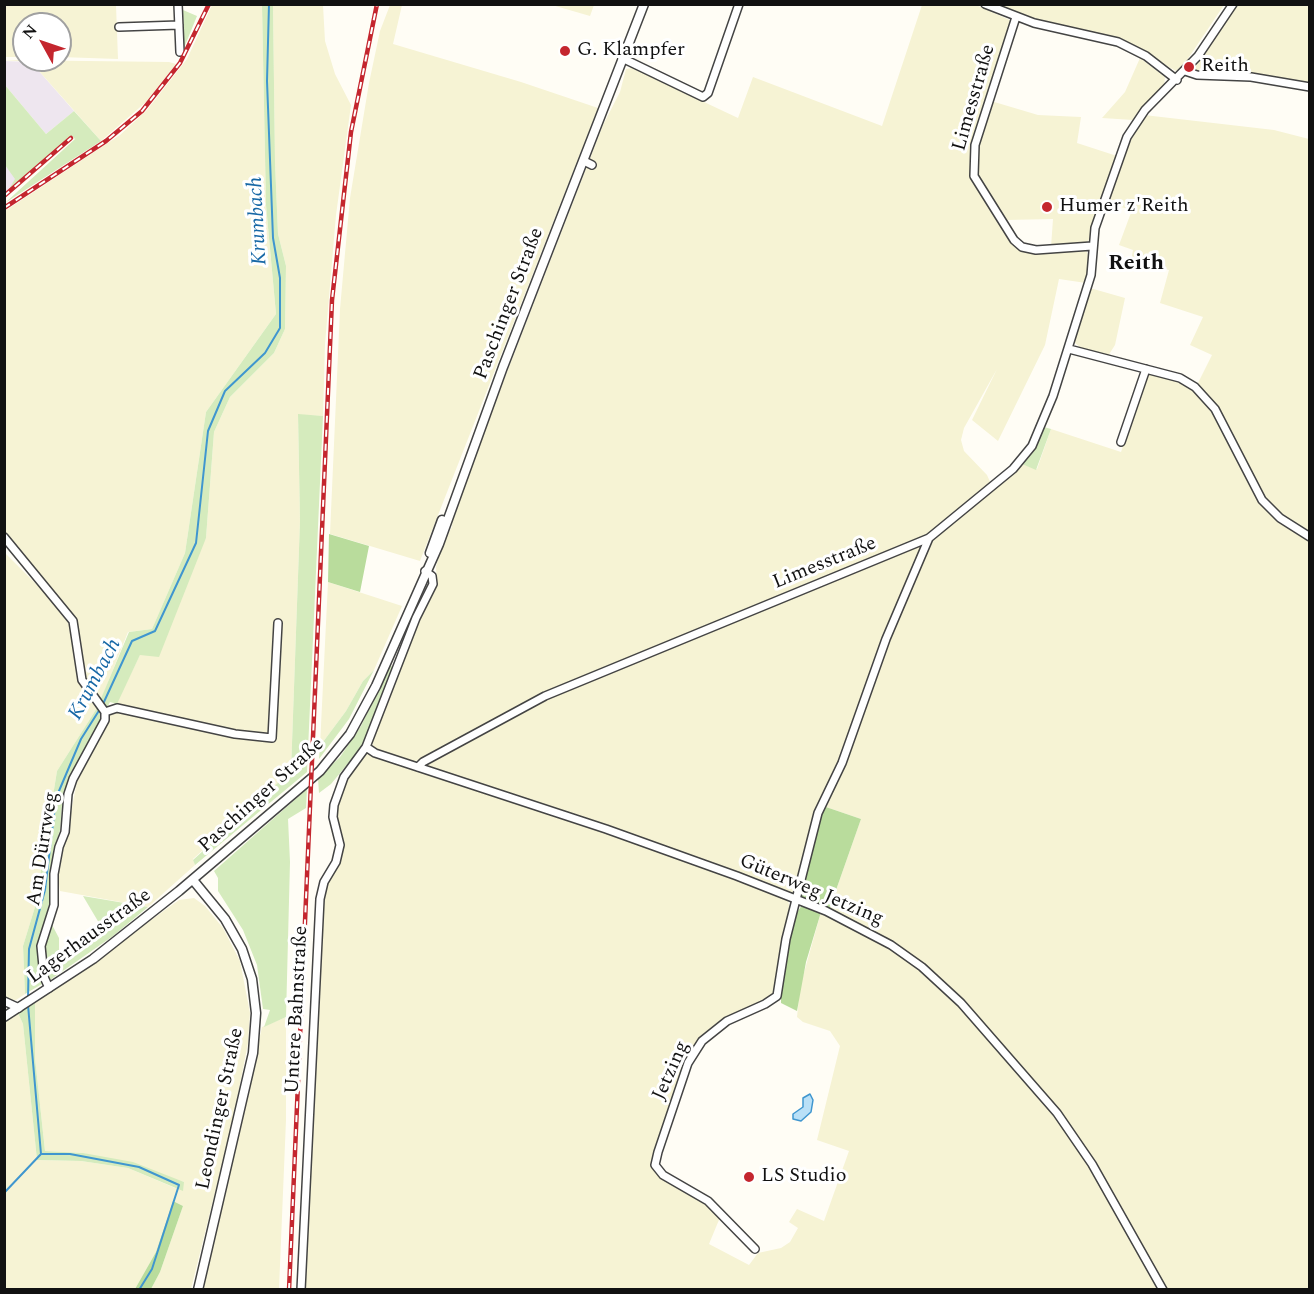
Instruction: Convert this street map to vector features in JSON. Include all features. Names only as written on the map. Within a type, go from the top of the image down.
[{"type":"street","points":[[178,4],[180,52]]},
{"type":"street","name":"Paschinger Straße","points":[[193,880],[308,782],[342,746],[365,708],[425,571],[433,542],[458,487],[588,163],[595,133],[616,92],[624,59],[644,4]]},
{"type":"street","points":[[624,59],[703,97],[708,93],[739,4]]},
{"type":"street","points":[[985,4],[1016,17],[1118,42],[1146,56],[1177,80]]},
{"type":"street","name":"Limesstraße","points":[[418,767],[423,762],[545,696],[929,538],[979,499],[1026,454],[1043,424],[1091,275],[1092,246],[1097,221],[1132,127],[1145,110],[1185,71],[1207,44],[1233,4]]},
{"type":"street","name":"Limesstraße","points":[[1016,17],[975,145],[974,176],[1014,240],[1022,247],[1036,250],[1092,246]]},
{"type":"street","points":[[119,27],[179,25]]},
{"type":"street","points":[[1185,71],[1197,75],[1251,76],[1310,87]]},
{"type":"street","points":[[1069,349],[1180,378],[1206,396],[1263,500],[1280,518],[1310,537]]},
{"type":"street","points":[[1121,442],[1146,369]]},
{"type":"street","points":[[4,537],[73,621],[82,680],[105,712],[117,708],[235,734],[272,738],[278,623]]},
{"type":"street","points":[[795,900],[818,813],[842,763],[886,639],[929,538]]},
{"type":"street","name":"Untere Bahnstraße","points":[[302,1290],[320,893],[339,851],[339,835],[333,816],[338,790],[348,770],[366,747],[416,618],[433,584],[432,576],[425,571]]},
{"type":"street","name":"Am Dürrweg","points":[[49,988],[44,977],[41,946],[54,905],[54,874],[59,847],[65,832],[68,794],[73,779],[105,720],[105,712]]},
{"type":"street","name":"Güterweg Jetzing","points":[[366,747],[418,767],[606,829],[795,900],[859,926],[891,945],[922,967],[961,1003],[1070,1130],[1163,1290]]},
{"type":"street","name":"Lagerhausstraße","points":[[4,1017],[115,942],[193,880]]},
{"type":"street","name":"Leondinger Straße","points":[[193,880],[225,919],[242,949],[252,979],[256,1013],[253,1053],[198,1290]]},
{"type":"street","name":"Jetzing","points":[[755,1249],[708,1201],[663,1175],[655,1165],[682,1080],[695,1051],[709,1034],[727,1021],[777,996],[795,900]]},
{"type":"street","points":[[4,1001],[23,1005]]},
{"type":"shaded area","points":[[594,4],[590,16],[552,5]]},
{"type":"shaded area","points":[[4,5],[116,5],[118,59],[72,57],[72,12],[12,12],[12,57],[5,57]]},
{"type":"shaded area","points":[[212,5],[262,5],[266,205],[276,314],[206,412],[185,553],[152,629],[128,632],[101,700],[92,692],[84,677],[78,633],[62,604],[5,533],[5,211],[120,135],[147,110],[187,59]]},
{"type":"shaded area","points":[[273,5],[323,5],[325,41],[335,74],[351,105],[336,215],[325,344],[323,416],[298,415],[300,521],[291,771],[193,859],[195,865],[148,907],[60,891],[58,876],[77,782],[140,655],[206,538],[214,432],[230,397],[274,353],[285,329],[286,266],[278,234],[275,163]]},
{"type":"shaded area","points":[[390,5],[402,5],[393,44],[521,82],[598,108],[420,561],[330,534],[340,309],[350,198],[369,83],[380,31]]},
{"type":"shaded area","points":[[922,5],[976,5],[1012,21],[972,155],[971,169],[1015,246],[1020,249],[1086,250],[1089,257],[1086,283],[1059,279],[1045,345],[998,441],[972,420],[997,369],[964,428],[961,440],[964,451],[987,475],[991,484],[934,532],[918,541],[574,681],[421,760],[409,762],[373,749],[372,738],[418,619],[437,584],[436,567],[442,544],[452,527],[453,511],[603,125],[620,92],[626,69],[632,68],[738,118],[753,77],[882,126]]},
{"type":"shaded area","points":[[995,5],[1224,5],[1185,63],[1176,71],[1115,37],[1043,21]]},
{"type":"shaded area","points":[[1235,5],[1309,5],[1309,85],[1197,73],[1193,70]]},
{"type":"shaded area","points":[[1140,58],[1165,77],[1164,87],[1133,120],[1102,118],[1125,92]]},
{"type":"shaded area","points":[[4,61],[12,61],[12,72],[40,72],[74,111],[46,134],[5,85]]},
{"type":"shaded area","points":[[72,61],[176,64],[146,102],[101,141],[40,72],[72,72]]},
{"type":"shaded area","points":[[991,101],[1038,115],[1081,117],[1077,143],[1117,156],[1091,237],[1086,243],[1051,247],[1053,219],[1006,220],[982,188],[978,182],[975,154]]},
{"type":"shaded area","points":[[1144,115],[1274,130],[1309,139],[1309,535],[1287,521],[1265,500],[1212,401],[1197,385],[1212,355],[1190,345],[1203,317],[1160,303],[1169,270],[1131,261],[1133,250],[1119,245],[1132,210],[1106,203],[1132,136]]},
{"type":"shaded area","points":[[4,164],[19,180],[5,194],[4,194]]},
{"type":"shaded area","points":[[1090,288],[1125,298],[1115,345],[1108,356],[1082,349],[1074,342]]},
{"type":"shaded area","points":[[1149,372],[1187,384],[1209,404],[1261,503],[1309,539],[1309,1289],[1166,1289],[1074,1131],[979,1019],[893,944],[829,910],[861,819],[823,806],[888,639],[932,539],[1022,464],[1037,469],[1051,429],[1121,452]]},
{"type":"shaded area","points":[[922,545],[792,896],[426,767],[427,762],[546,698]]},
{"type":"shaded area","points":[[4,552],[56,604],[68,622],[75,645],[77,676],[83,691],[97,708],[57,771],[35,907],[23,946],[25,994],[16,1000],[4,999]]},
{"type":"shaded area","points":[[328,582],[402,606],[374,670],[363,681],[346,711],[320,746]]},
{"type":"shaded area","points":[[364,753],[623,837],[773,893],[788,901],[791,912],[773,994],[769,999],[728,1018],[710,1030],[696,1045],[652,1164],[658,1174],[704,1201],[721,1215],[709,1244],[749,1265],[758,1253],[781,1248],[790,1242],[798,1228],[789,1222],[797,1209],[824,1221],[849,1151],[817,1140],[840,1046],[830,1031],[803,1022],[797,1017],[800,987],[821,912],[854,926],[907,958],[948,993],[1051,1110],[1085,1158],[1160,1290],[303,1290],[324,887],[339,861],[335,815],[341,786]]},
{"type":"shaded area","points":[[194,898],[205,906],[223,928],[240,961],[250,1013],[248,1043],[233,1120],[191,1289],[151,1289],[160,1272],[183,1206],[173,1201],[156,1252],[135,1289],[5,1289],[4,1023],[18,1013],[23,1024],[37,1160],[81,1161],[128,1168],[175,1188],[184,1182],[83,1153],[45,1151],[35,1058],[35,1003],[179,900]]},
{"type":"shaded area","points":[[286,1017],[286,1120],[279,1289],[203,1290],[262,1027]]},
{"type":"green space","points":[[262,5],[273,5],[275,163],[278,234],[286,266],[285,329],[274,353],[230,397],[214,432],[206,538],[159,657],[140,655],[117,704],[110,702],[63,793],[49,904],[38,956],[42,984],[25,994],[23,946],[35,907],[57,771],[97,708],[129,632],[152,629],[185,553],[206,412],[276,314],[266,205]]},
{"type":"green space","points":[[183,10],[197,16],[184,48]]},
{"type":"green space","points":[[5,85],[46,134],[74,111],[101,141],[5,203],[75,139],[72,136],[8,191],[15,179],[5,165]]},
{"type":"green space","points":[[298,414],[323,416],[307,772],[195,865],[193,860],[291,771],[300,521]]},
{"type":"green space","points":[[1044,427],[1051,429],[1036,470],[1022,464]]},
{"type":"green space","points":[[329,534],[369,546],[360,592],[328,582]]},
{"type":"green space","points":[[390,665],[394,668],[370,730],[360,749],[331,784],[319,793],[318,778],[340,757],[361,726]]},
{"type":"green space","points":[[374,670],[349,719],[319,759],[320,746],[346,711],[363,681]]},
{"type":"green space","points":[[307,789],[306,808],[288,819],[290,862],[286,1017],[264,1027],[270,1010],[263,1009],[257,965],[243,930],[218,891],[218,878],[214,871]]},
{"type":"green space","points":[[823,806],[861,819],[829,910],[801,898],[799,893]]},
{"type":"green space","points":[[83,896],[148,907],[113,936],[50,980],[46,970],[45,948],[51,923],[59,938],[59,951],[102,928]]},
{"type":"green space","points":[[802,905],[821,912],[806,962],[797,1011],[781,1003],[781,989],[787,947],[796,914]]},
{"type":"green space","points":[[35,1003],[35,1058],[45,1151],[83,1153],[133,1162],[184,1182],[183,1191],[128,1168],[81,1161],[37,1160],[23,1024],[18,1013]]},
{"type":"green space","points":[[173,1201],[183,1206],[160,1272],[151,1289],[135,1289],[156,1252]]},
{"type":"water","points":[[810,1094],[813,1100],[811,1112],[801,1121],[793,1119],[793,1114],[803,1107],[803,1098]]},
{"type":"waterway","name":"Krumbach","points":[[103,704],[132,641],[155,631],[196,543],[208,431],[225,391],[265,353],[280,328],[280,278],[273,238],[267,81],[269,4]]},
{"type":"waterway","name":"Krumbach","points":[[28,999],[29,949],[45,890],[56,798],[81,739],[100,709]]},
{"type":"waterway","name":"Krumbach","points":[[28,1005],[41,1154],[70,1154],[139,1167],[179,1185],[152,1269],[139,1290]]},
{"type":"waterway","points":[[4,1193],[41,1154]]},
{"type":"railway","points":[[4,208],[106,141],[142,111],[180,63],[209,4]]},
{"type":"railway","points":[[289,1290],[332,300],[351,132],[377,4]]},
{"type":"railway","points":[[4,196],[71,138]]},
{"type":"place","name":"G. Klampfer","points":[[565,51]]},
{"type":"place","name":"Reith","points":[[1189,67]]},
{"type":"place","name":"Humer z'Reith","points":[[1047,207]]},
{"type":"place","name":"LS Studio","points":[[749,1177]]},
{"type":"district","name":"Reith","points":[[1136,265]]}]
